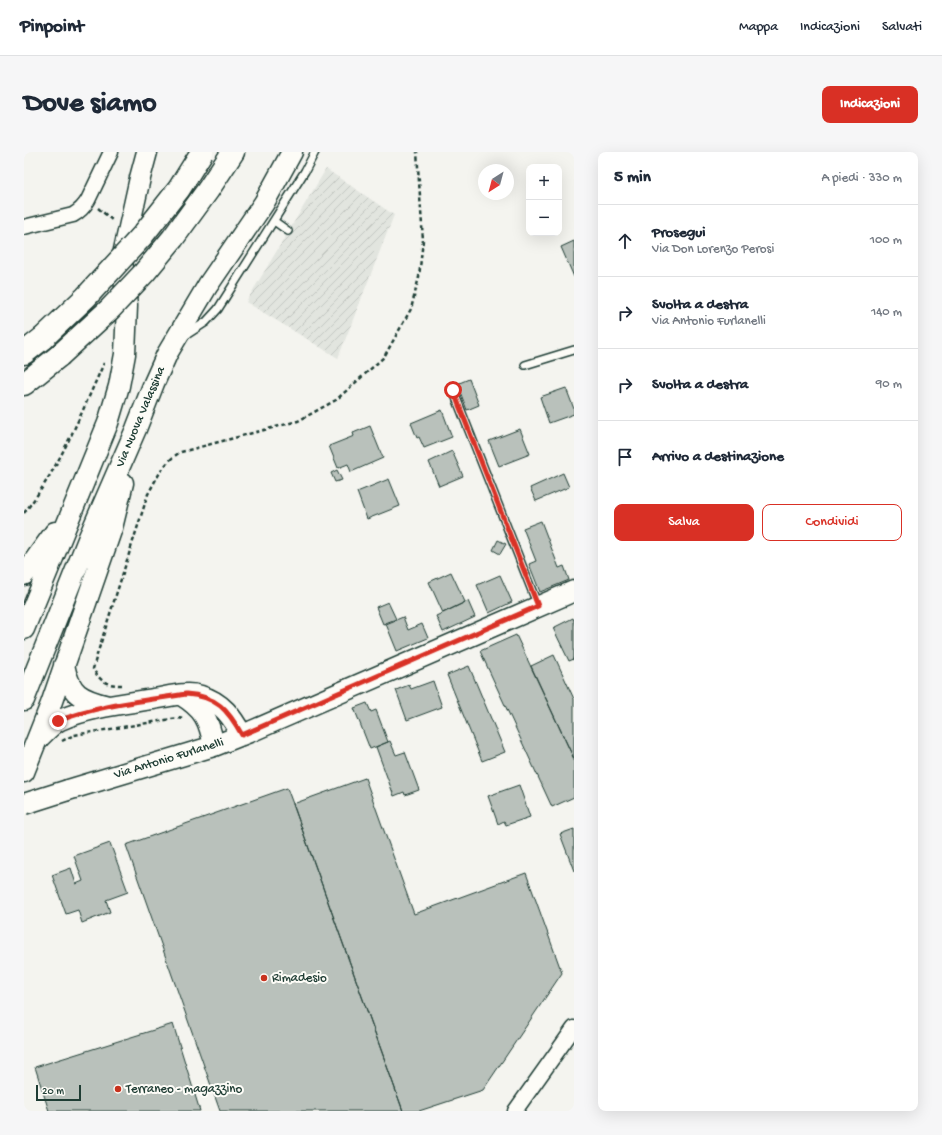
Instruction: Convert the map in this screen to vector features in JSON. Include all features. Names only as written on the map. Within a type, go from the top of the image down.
[{"type":"highway","points":[[24,353],[86,297],[142,236],[179,189],[202,152]]},
{"type":"highway","points":[[24,384],[59,356],[110,309],[144,273],[173,238],[208,190],[233,152]]},
{"type":"main road","points":[[24,629],[108,423],[119,386],[125,354],[127,306],[122,259],[147,152]]},
{"type":"main road","name":"Via Nuova Valassina","points":[[24,700],[90,537],[167,354],[208,285],[264,203],[292,152]]},
{"type":"main road","points":[[24,772],[64,665],[112,528],[136,429]]},
{"type":"main road","points":[[24,575],[75,503]]},
{"type":"main road","name":"Via Antonio Furlanelli","points":[[24,804],[214,746],[574,591]]},
{"type":"main road","points":[[64,665],[67,678],[74,690],[81,697],[110,706]]},
{"type":"main road","points":[[37,739],[58,721],[82,713],[110,706],[186,694],[202,696],[215,702],[232,717],[242,735]]},
{"type":"main road","points":[[181,695],[194,704],[206,716],[214,746]]},
{"type":"street","points":[[24,227],[73,215],[85,206],[111,152]]},
{"type":"street","points":[[515,1111],[574,1028]]},
{"type":"lane","points":[[176,339],[188,335],[206,322],[218,309],[305,172],[315,152]]},
{"type":"lane","points":[[274,221],[288,231]]},
{"type":"lane","points":[[525,365],[574,350]]},
{"type":"lane","points":[[453,390],[538,606]]},
{"type":"path","points":[[126,684],[120,685],[106,683],[99,678],[94,669],[96,658],[148,494],[162,469],[172,456],[181,452],[298,421],[336,400],[384,357],[411,310],[419,277],[423,240],[417,152]]},
{"type":"path","points":[[88,200],[113,221]]},
{"type":"path","points":[[24,513],[47,481],[65,447],[105,362]]},
{"type":"path","points":[[59,743],[74,735],[178,718],[189,720],[193,726],[206,716]]},
{"type":"shaded area","points":[[326,169],[394,215],[338,358],[246,302]]},
{"type":"building","points":[[574,241],[574,277],[561,247]]},
{"type":"building","points":[[469,379],[479,405],[467,410],[457,384]]},
{"type":"building","points":[[566,388],[574,409],[574,414],[549,423],[540,397]]},
{"type":"building","points":[[442,410],[452,437],[424,448],[419,437],[417,438],[411,423]]},
{"type":"building","points":[[370,426],[383,458],[351,472],[348,464],[338,468],[329,446],[354,436],[353,433]]},
{"type":"building","points":[[520,429],[530,454],[499,466],[489,441]]},
{"type":"building","points":[[452,451],[463,476],[439,486],[429,462]]},
{"type":"building","points":[[337,470],[342,480],[335,482],[331,473]]},
{"type":"building","points":[[563,473],[569,487],[536,501],[530,488]]},
{"type":"building","points":[[389,479],[400,506],[367,519],[357,492]]},
{"type":"building","points":[[541,521],[559,568],[564,566],[569,580],[540,592],[529,564],[536,561],[523,528]]},
{"type":"building","points":[[498,540],[506,544],[500,554],[493,550]]},
{"type":"building","points":[[451,572],[465,602],[443,613],[429,582]]},
{"type":"building","points":[[500,575],[512,602],[489,613],[477,585]]},
{"type":"building","points":[[468,601],[475,617],[443,632],[436,616]]},
{"type":"building","points":[[388,602],[396,619],[383,624],[376,607]]},
{"type":"building","points":[[403,617],[408,630],[422,624],[428,638],[397,651],[386,624]]},
{"type":"building","points":[[573,618],[574,659],[569,661],[553,628]]},
{"type":"building","points":[[516,635],[574,759],[574,797],[552,807],[480,651]]},
{"type":"building","points":[[554,655],[574,699],[574,759],[531,666]]},
{"type":"building","points":[[469,666],[505,752],[482,761],[447,675]]},
{"type":"building","points":[[433,681],[442,707],[407,720],[396,690],[409,685],[411,689]]},
{"type":"building","points":[[367,703],[371,712],[376,710],[388,742],[370,749],[354,708]]},
{"type":"building","points":[[390,741],[396,755],[405,752],[419,790],[405,795],[404,792],[394,796],[376,747]]},
{"type":"building","points":[[365,778],[414,914],[526,873],[562,973],[483,1090],[419,1111],[403,1111],[293,804]]},
{"type":"building","points":[[519,785],[530,817],[506,825],[504,821],[498,824],[488,796]]},
{"type":"building","name":"Rimadesio","points":[[287,788],[403,1111],[220,1111],[126,845]]},
{"type":"building","points":[[574,829],[574,871],[560,834]]},
{"type":"building","points":[[110,843],[128,892],[106,900],[110,912],[82,923],[78,910],[66,914],[52,875],[71,868],[76,884],[83,881],[74,856]]},
{"type":"building","name":"Terraneo - magazzino","points":[[173,1024],[200,1111],[49,1111],[35,1067]]},
{"type":"place","name":"Rimadesio","points":[[264,978]]},
{"type":"place","name":"Terraneo - magazzino","points":[[118,1089]]},
{"type":"route","points":[[58,721],[70,716],[110,706],[186,694],[195,694],[210,699],[222,707],[232,717],[242,735],[538,606],[453,390]]}]
